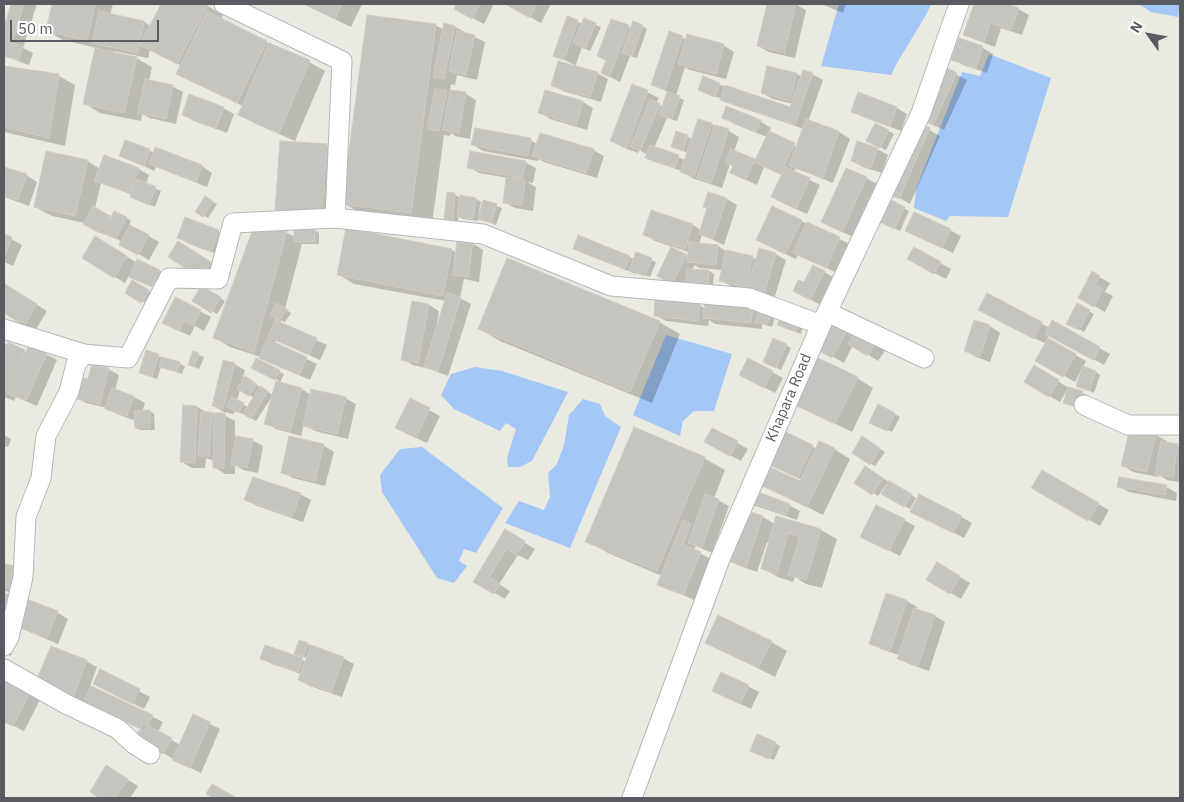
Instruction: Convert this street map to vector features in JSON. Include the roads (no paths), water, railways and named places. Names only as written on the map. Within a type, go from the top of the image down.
[{"type":"street","points":[[224,4],[342,61],[335,218]]},
{"type":"street","name":"Khapara Road","points":[[632,798],[720,559],[824,319],[921,113],[959,4]]},
{"type":"street","points":[[4,329],[84,354],[128,358],[169,278],[218,279],[233,223],[335,218],[483,234],[611,286],[749,298],[824,319],[924,358]]},
{"type":"street","points":[[4,646],[9,637],[23,576],[26,517],[41,478],[46,436],[69,392],[76,364],[84,354]]},
{"type":"street","points":[[1084,405],[1128,425],[1180,425]]},
{"type":"street","points":[[4,669],[66,704],[118,729],[134,744],[150,754]]},
{"type":"water","points":[[839,4],[931,4],[891,75],[821,66]]},
{"type":"water","points":[[1139,4],[1180,4],[1178,17],[1151,12]]},
{"type":"water","points":[[989,54],[1051,78],[1008,217],[950,216],[946,221],[914,208],[916,189],[962,72],[980,76]]},
{"type":"water","points":[[666,335],[732,354],[714,411],[694,411],[683,421],[680,436],[633,415]]},
{"type":"water","points":[[475,367],[502,371],[568,392],[532,461],[520,467],[508,467],[507,458],[516,429],[506,423],[500,431],[454,409],[441,395],[451,374]]},
{"type":"water","points":[[583,399],[600,404],[605,416],[621,427],[570,548],[505,523],[519,501],[544,510],[550,497],[548,473],[557,464],[564,445],[569,415]]},
{"type":"water","points":[[422,447],[503,508],[476,553],[464,549],[459,561],[467,566],[454,583],[437,578],[382,492],[380,475],[400,449]]}]
